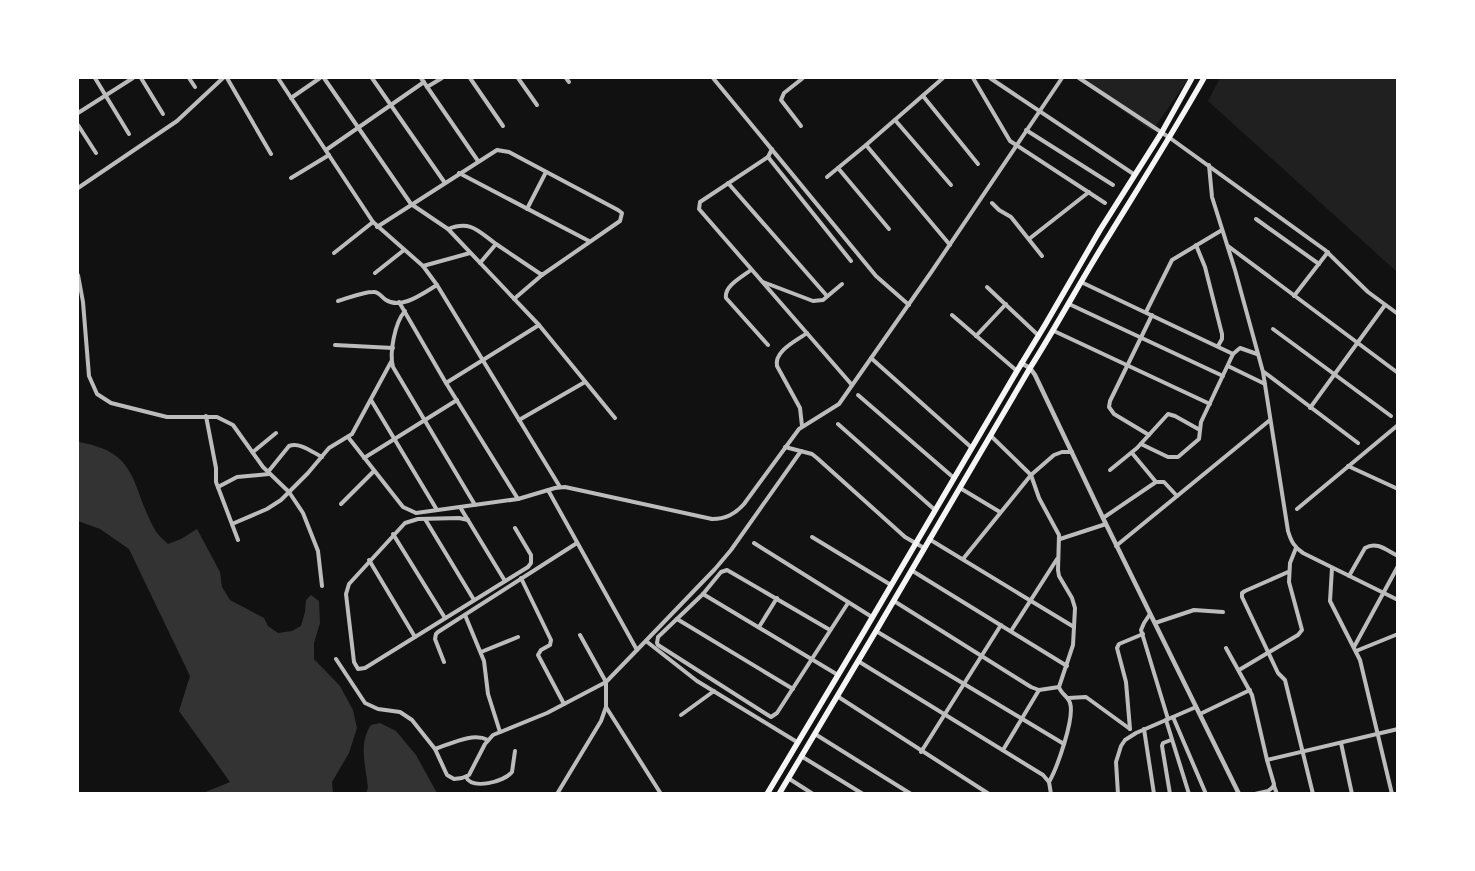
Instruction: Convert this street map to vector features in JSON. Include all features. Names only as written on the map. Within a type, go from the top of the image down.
[{"type":"main road","points":[[767,794],[1021,363],[1162,132],[1192,78]]},
{"type":"main road","points":[[779,794],[1030,368],[1170,138],[1204,78]]},
{"type":"street","points":[[95,78],[129,134]]},
{"type":"street","points":[[78,113],[133,78]]},
{"type":"street","points":[[141,78],[163,114]]},
{"type":"street","points":[[189,78],[195,86]]},
{"type":"street","points":[[78,187],[176,121],[225,78],[271,154]]},
{"type":"street","points":[[278,78],[373,222],[423,266],[560,487]]},
{"type":"street","points":[[292,98],[320,78]]},
{"type":"street","points":[[324,78],[411,204],[448,229],[539,325],[615,418]]},
{"type":"street","points":[[372,78],[445,182]]},
{"type":"street","points":[[421,78],[478,161]]},
{"type":"street","points":[[326,150],[391,105],[442,78]]},
{"type":"street","points":[[470,78],[503,126]]},
{"type":"street","points":[[518,78],[537,105]]},
{"type":"street","points":[[713,78],[876,276],[908,305]]},
{"type":"street","points":[[801,126],[781,100],[784,93],[803,78]]},
{"type":"street","points":[[828,177],[943,78]]},
{"type":"street","points":[[973,78],[1006,136],[1016,145],[1104,203]]},
{"type":"street","points":[[990,78],[1135,175]]},
{"type":"street","points":[[348,437],[404,508],[416,513],[518,499],[560,487],[712,519],[720,519],[738,511],[802,426],[839,404],[950,245],[1062,78]]},
{"type":"street","points":[[1079,78],[1162,132],[1328,252],[1368,292],[1398,314]]},
{"type":"street","points":[[923,96],[978,164]]},
{"type":"street","points":[[895,120],[951,185]]},
{"type":"street","points":[[78,125],[96,154]]},
{"type":"street","points":[[1026,130],[1114,185]]},
{"type":"street","points":[[866,145],[950,245]]},
{"type":"street","points":[[772,149],[768,157],[700,202],[699,209],[852,385]]},
{"type":"street","points":[[377,227],[478,161],[493,152],[502,150],[622,213],[620,221],[542,275],[514,299]]},
{"type":"street","points":[[291,178],[329,155]]},
{"type":"street","points":[[768,157],[851,262]]},
{"type":"street","points":[[1209,165],[1212,197],[1228,246],[1263,372],[1291,542],[1296,548],[1332,568],[1398,600]]},
{"type":"street","points":[[838,168],[889,229]]},
{"type":"street","points":[[527,209],[546,172]]},
{"type":"street","points":[[459,173],[589,241]]},
{"type":"street","points":[[728,183],[827,296]]},
{"type":"street","points":[[1029,240],[1088,192]]},
{"type":"street","points":[[992,203],[1011,217],[1042,256]]},
{"type":"street","points":[[1256,219],[1318,264]]},
{"type":"street","points":[[334,253],[373,222]]},
{"type":"street","points":[[448,229],[458,225],[468,226],[542,275]]},
{"type":"street","points":[[1146,312],[1168,265],[1178,255],[1222,230]]},
{"type":"street","points":[[480,263],[496,244]]},
{"type":"street","points":[[1196,245],[1205,267],[1222,334],[1222,339],[1218,346]]},
{"type":"street","points":[[1228,246],[1356,344],[1398,373]]},
{"type":"street","points":[[375,273],[404,250]]},
{"type":"street","points":[[1294,296],[1328,252]]},
{"type":"street","points":[[423,266],[470,253]]},
{"type":"street","points":[[751,270],[727,289],[725,294],[726,298],[768,345]]},
{"type":"street","points":[[78,275],[83,302],[89,376],[97,394],[111,403],[167,416],[182,418],[217,417],[233,424],[268,473],[289,492],[303,513],[315,542],[322,586]]},
{"type":"street","points":[[761,281],[813,301],[823,300],[842,284]]},
{"type":"street","points":[[1082,282],[1233,354]]},
{"type":"street","points":[[338,301],[373,292],[379,293],[389,301],[399,302],[415,298],[436,285]]},
{"type":"street","points":[[987,287],[1039,336]]},
{"type":"street","points":[[399,302],[446,383],[518,499]]},
{"type":"street","points":[[976,336],[1006,304]]},
{"type":"street","points":[[1069,304],[1223,376]]},
{"type":"street","points":[[1310,408],[1384,304]]},
{"type":"street","points":[[232,524],[275,505],[335,443],[348,437],[356,428],[391,362],[398,322],[405,311]]},
{"type":"street","points":[[952,315],[1017,371]]},
{"type":"street","points":[[1149,435],[1114,414],[1109,407],[1110,401],[1152,315]]},
{"type":"street","points":[[446,383],[539,325]]},
{"type":"street","points":[[1273,328],[1391,416]]},
{"type":"street","points":[[1054,331],[1210,404]]},
{"type":"street","points":[[802,426],[800,408],[776,361],[779,353],[807,333]]},
{"type":"street","points":[[335,345],[393,348]]},
{"type":"street","points":[[1141,444],[1168,457],[1175,458],[1198,441],[1201,422],[1233,354],[1240,348],[1257,354]]},
{"type":"street","points":[[871,358],[972,448]]},
{"type":"street","points":[[391,362],[475,505]]},
{"type":"street","points":[[1021,363],[1030,368],[1047,398],[1116,546],[1239,794]]},
{"type":"street","points":[[1228,366],[1265,384]]},
{"type":"street","points":[[1263,372],[1358,443]]},
{"type":"street","points":[[519,420],[585,382]]},
{"type":"street","points":[[858,395],[954,478]]},
{"type":"street","points":[[372,400],[437,510]]},
{"type":"street","points":[[364,458],[457,400]]},
{"type":"street","points":[[1110,470],[1141,444],[1168,414],[1200,430]]},
{"type":"street","points":[[206,416],[215,460],[216,482],[238,540]]},
{"type":"street","points":[[1116,546],[1270,420]]},
{"type":"street","points":[[838,424],[935,510]]},
{"type":"street","points":[[1297,509],[1398,425]]},
{"type":"street","points":[[1393,429],[1398,432]]},
{"type":"street","points":[[253,452],[276,433]]},
{"type":"street","points":[[991,436],[1030,474],[1039,498],[1060,539],[1058,557],[1059,576],[1074,602],[1073,645],[1068,666],[1059,688],[1061,693],[1070,702],[1071,714],[1058,764],[1049,782]]},
{"type":"street","points":[[218,487],[237,477],[268,473],[292,444],[322,457]]},
{"type":"street","points":[[785,447],[812,454],[818,458],[895,528],[924,548]]},
{"type":"street","points":[[336,659],[365,703],[378,709],[404,713],[435,749],[449,777],[454,779],[466,777],[488,740],[500,732],[564,704],[606,682],[715,569],[731,550],[801,451]]},
{"type":"street","points":[[963,559],[1030,474],[1054,455],[1062,452],[1072,452]]},
{"type":"street","points":[[1132,452],[1156,482]]},
{"type":"street","points":[[1348,466],[1398,489]]},
{"type":"street","points":[[341,504],[374,471]]},
{"type":"street","points":[[1103,518],[1156,482],[1164,482],[1177,496]]},
{"type":"street","points":[[960,488],[1000,512]]},
{"type":"street","points":[[548,490],[638,650]]},
{"type":"street","points":[[460,507],[504,581]]},
{"type":"street","points":[[468,520],[459,518],[426,519],[412,520],[405,523],[349,584],[347,588],[355,666],[358,669],[365,668],[528,567],[532,559],[515,528]]},
{"type":"street","points":[[426,519],[474,600]]},
{"type":"street","points":[[1060,539],[1106,524]]},
{"type":"street","points":[[393,534],[445,618]]},
{"type":"street","points":[[812,537],[891,585]]},
{"type":"street","points":[[930,539],[1074,627]]},
{"type":"street","points":[[444,662],[435,639],[436,634],[577,543]]},
{"type":"street","points":[[754,544],[872,617]]},
{"type":"street","points":[[1349,576],[1368,546],[1378,545],[1398,556]]},
{"type":"street","points":[[1239,670],[1298,636],[1302,630],[1288,582],[1288,572],[1296,548]]},
{"type":"street","points":[[1011,631],[1058,557]]},
{"type":"street","points":[[369,560],[415,637]]},
{"type":"street","points":[[1355,649],[1398,566]]},
{"type":"street","points":[[1332,568],[1330,601],[1355,649],[1392,794]]},
{"type":"street","points":[[830,630],[727,570],[721,572],[703,594],[658,637],[657,642],[658,645],[771,717],[777,713],[848,603]]},
{"type":"street","points":[[911,570],[1068,666]]},
{"type":"street","points":[[1288,572],[1242,593],[1242,597],[1278,673],[1285,680],[1313,794]]},
{"type":"street","points":[[521,578],[551,640],[550,645],[541,650],[538,655],[564,704]]},
{"type":"street","points":[[703,594],[838,675]]},
{"type":"street","points":[[759,628],[777,598]]},
{"type":"street","points":[[894,601],[1030,688],[1040,690],[1059,688]]},
{"type":"street","points":[[1155,623],[1194,610],[1223,612]]},
{"type":"street","points":[[1150,614],[1142,627],[1143,634],[1169,719],[1206,794]]},
{"type":"street","points":[[465,615],[481,652],[488,694],[500,732]]},
{"type":"street","points":[[677,619],[793,689]]},
{"type":"street","points":[[921,752],[1001,625]]},
{"type":"street","points":[[876,631],[1064,744]]},
{"type":"street","points":[[1130,729],[1126,682],[1117,648],[1119,644],[1143,634]]},
{"type":"street","points":[[1355,649],[1398,634]]},
{"type":"street","points":[[557,794],[601,721],[606,707],[606,682],[580,635]]},
{"type":"street","points":[[481,652],[518,637]]},
{"type":"street","points":[[646,641],[696,681],[797,742]]},
{"type":"street","points":[[1226,648],[1255,702],[1267,760],[1277,794]]},
{"type":"street","points":[[858,661],[1043,775],[1049,782],[1051,794]]},
{"type":"street","points":[[1003,750],[1040,690]]},
{"type":"street","points":[[1200,714],[1250,690]]},
{"type":"street","points":[[680,715],[714,691]]},
{"type":"street","points":[[837,696],[921,752],[989,794]]},
{"type":"street","points":[[1068,698],[1086,697],[1136,733]]},
{"type":"street","points":[[1118,794],[1116,762],[1118,753],[1125,740],[1144,729],[1196,706]]},
{"type":"street","points":[[606,707],[661,794]]},
{"type":"street","points":[[1169,719],[1171,740],[1189,794]]},
{"type":"street","points":[[1144,729],[1154,794]]},
{"type":"street","points":[[1267,760],[1398,729]]},
{"type":"street","points":[[815,734],[911,794]]},
{"type":"street","points":[[435,749],[473,737],[482,737],[488,740]]},
{"type":"street","points":[[1170,794],[1162,746],[1171,740]]},
{"type":"street","points":[[1341,743],[1352,794]]},
{"type":"street","points":[[466,777],[468,781],[473,783],[502,780],[512,772],[515,751]]},
{"type":"street","points":[[801,756],[863,794]]},
{"type":"street","points":[[788,778],[813,794]]},
{"type":"street","points":[[1255,794],[1271,789],[1274,784]]},
{"type":"shaded area","points":[[1076,78],[1189,78],[1152,131]]},
{"type":"shaded area","points":[[1220,78],[1397,78],[1397,272],[1208,101]]},
{"type":"shaded area","points":[[78,442],[98,447],[113,454],[123,462],[136,485],[155,530],[168,544],[181,539],[197,529],[220,572],[222,587],[230,600],[264,618],[268,626],[278,633],[292,631],[301,626],[306,600],[311,595],[319,601],[320,623],[314,643],[314,659],[340,686],[353,710],[357,728],[349,753],[332,782],[333,793],[203,793],[230,782],[179,711],[190,676],[129,549],[100,529],[78,521]]},
{"type":"shaded area","points":[[380,723],[396,731],[416,755],[437,793],[366,793],[368,788],[364,755],[365,740],[371,725]]}]
